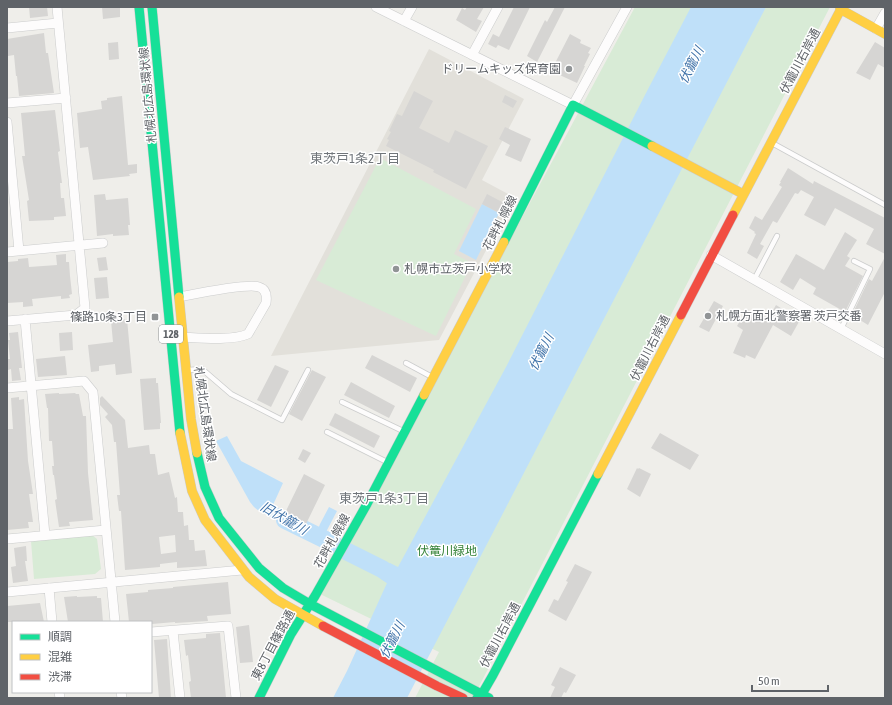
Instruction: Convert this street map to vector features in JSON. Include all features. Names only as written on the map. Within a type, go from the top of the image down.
[{"type":"main road","name":"札幌北広島環状線","points":[[139,7],[180,436],[192,491],[205,520],[242,570],[275,599],[302,615],[462,698]]},
{"type":"main road","name":"札幌北広島環状線","points":[[152,7],[191,419],[198,461],[205,487],[219,518],[259,568],[283,588],[483,697]]},
{"type":"main road","points":[[841,8],[885,34]]},
{"type":"main road","name":"伏籠川右岸通","points":[[483,697],[711,255],[841,8]]},
{"type":"main road","points":[[573,105],[743,194]]},
{"type":"main road","name":"花畔札幌線","points":[[310,604],[367,504],[573,105]]},
{"type":"main road","name":"東8丁目篠路通","points":[[259,698],[302,615],[310,604]]},
{"type":"street","points":[[7,321],[76,315],[85,308],[57,7]]},
{"type":"street","points":[[376,7],[573,105],[627,7]]},
{"type":"street","points":[[404,21],[412,7]]},
{"type":"street","points":[[472,55],[498,7]]},
{"type":"street","points":[[876,29],[885,13]]},
{"type":"street","points":[[7,28],[58,22]]},
{"type":"street","points":[[7,103],[66,98]]},
{"type":"street","points":[[7,122],[19,251]]},
{"type":"street","points":[[7,252],[103,243]]},
{"type":"street","points":[[711,255],[885,354]]},
{"type":"street","points":[[179,297],[232,288],[255,286],[262,288],[266,297],[266,302],[248,334],[211,339],[183,337]]},
{"type":"street","points":[[25,319],[46,536]]},
{"type":"street","points":[[7,388],[84,381],[93,392],[115,621]]},
{"type":"street","points":[[7,539],[106,530]]},
{"type":"street","points":[[7,592],[242,570]]},
{"type":"street","points":[[49,588],[52,621]]},
{"type":"street","points":[[152,632],[228,626],[236,698]]},
{"type":"street","points":[[173,630],[180,698]]},
{"type":"lane","points":[[770,142],[885,205]]},
{"type":"lane","points":[[754,280],[777,236]]},
{"type":"lane","points":[[841,329],[870,269],[854,260]]},
{"type":"lane","points":[[406,363],[433,377]]},
{"type":"lane","points":[[186,370],[202,368],[231,394],[282,420],[308,370]]},
{"type":"lane","points":[[342,402],[404,432]]},
{"type":"lane","points":[[327,432],[388,462]]},
{"type":"shaded area","name":"札幌市立茨戸小学校","points":[[429,49],[524,99],[482,180],[514,197],[439,340],[271,356]]},
{"type":"green space","name":"伏篭川緑地","points":[[635,7],[830,7],[473,698],[415,698],[439,652],[320,594]]},
{"type":"green space","points":[[380,158],[476,209],[454,254],[472,263],[436,336],[316,280]]},
{"type":"green space","points":[[92,535],[97,539],[101,569],[95,574],[34,579],[31,541]]},
{"type":"water","name":"伏籠川","points":[[691,7],[766,7],[407,698],[333,698],[387,583],[381,579],[383,576],[380,574],[385,564],[388,566],[390,563],[398,567],[506,367]]},
{"type":"water","points":[[482,204],[499,213],[476,260],[459,251]]},
{"type":"water","points":[[227,436],[241,461],[283,483],[273,505],[310,526],[305,535],[259,511],[250,502],[216,441]]},
{"type":"water","points":[[329,507],[337,511],[325,534],[331,537],[327,545],[314,540]]},
{"type":"water","points":[[349,546],[367,556],[363,565],[345,555]]},
{"type":"building","points":[[29,7],[47,7],[48,16],[30,18]]},
{"type":"building","points":[[102,7],[120,7],[120,17],[103,19]]},
{"type":"building","points":[[467,7],[484,7],[477,19],[482,21],[476,32],[456,20],[462,8],[465,10]]},
{"type":"building","points":[[514,7],[530,7],[509,50],[498,45],[496,48],[488,44],[493,34],[499,37]]},
{"type":"building","points":[[555,7],[565,7],[537,62],[527,56],[545,20],[547,22]]},
{"type":"building","points":[[44,33],[46,53],[48,53],[54,93],[19,96],[14,55],[8,56],[7,39]]},
{"type":"building","points":[[570,34],[581,40],[580,43],[591,48],[588,53],[590,54],[577,83],[551,71]]},
{"type":"building","points":[[118,42],[119,59],[109,60],[108,43]]},
{"type":"building","points":[[875,42],[885,48],[885,68],[878,64],[870,80],[856,73]]},
{"type":"building","points":[[414,91],[433,101],[419,128],[449,143],[455,130],[488,146],[466,189],[433,172],[434,170],[386,146],[389,140],[387,139],[391,132],[389,131],[397,114],[402,116]]},
{"type":"building","points":[[505,95],[517,101],[513,108],[502,102]]},
{"type":"building","points":[[122,96],[128,165],[137,164],[137,173],[129,174],[130,176],[93,180],[88,147],[80,148],[77,113],[102,109],[101,101],[107,100],[107,98]]},
{"type":"building","points":[[55,110],[60,151],[58,152],[62,183],[60,183],[61,198],[64,198],[66,216],[54,217],[54,220],[29,221],[27,201],[29,200],[22,156],[25,156],[21,113]]},
{"type":"building","points":[[505,127],[531,139],[521,162],[505,155],[510,145],[499,139]]},
{"type":"building","points":[[788,168],[813,184],[814,181],[885,218],[885,254],[866,244],[874,229],[835,208],[825,226],[804,215],[814,197],[801,190],[798,194],[795,193],[777,223],[773,221],[760,244],[764,246],[757,259],[747,253],[756,234],[749,228],[755,216],[762,220],[782,187],[779,185]]},
{"type":"building","points":[[105,194],[106,200],[128,198],[130,225],[128,225],[129,235],[113,236],[113,234],[97,236],[94,195]]},
{"type":"building","points":[[487,194],[504,203],[499,213],[482,204]]},
{"type":"building","points":[[845,232],[857,240],[847,256],[850,258],[845,266],[863,276],[845,312],[813,294],[816,288],[800,278],[793,290],[780,282],[796,254],[824,270]]},
{"type":"building","points":[[66,254],[66,262],[69,262],[72,294],[69,295],[70,298],[61,299],[61,296],[32,299],[33,306],[23,307],[23,302],[7,303],[7,262],[28,258],[29,267],[57,265],[56,255]]},
{"type":"building","points":[[106,257],[108,270],[99,271],[97,258]]},
{"type":"building","points":[[885,257],[885,292],[868,325],[852,315],[869,279],[872,281]]},
{"type":"building","points":[[107,277],[109,298],[96,299],[94,278]]},
{"type":"building","points":[[714,301],[723,306],[709,332],[699,327]]},
{"type":"building","points":[[776,305],[800,320],[791,336],[773,325],[755,359],[746,355],[745,358],[733,353],[743,330],[737,326],[747,309],[767,321]]},
{"type":"building","points":[[127,319],[132,373],[116,375],[115,364],[99,366],[99,371],[91,372],[88,345],[113,342],[111,321]]},
{"type":"building","points":[[18,332],[22,368],[19,368],[21,380],[12,381],[11,369],[8,370],[7,361],[7,359],[10,359],[8,340],[10,340],[9,333]]},
{"type":"building","points":[[72,332],[73,350],[60,351],[59,333]]},
{"type":"building","points":[[372,355],[417,378],[410,392],[365,368]]},
{"type":"building","points":[[65,356],[67,375],[38,377],[36,359]]},
{"type":"building","points":[[275,365],[289,371],[271,407],[257,400]]},
{"type":"building","points":[[312,370],[326,377],[302,421],[289,414]]},
{"type":"building","points":[[156,378],[156,383],[158,383],[161,423],[160,429],[144,430],[140,379]]},
{"type":"building","points":[[351,382],[395,406],[389,418],[344,395]]},
{"type":"building","points":[[45,394],[79,394],[83,416],[86,416],[88,473],[93,520],[69,522],[70,526],[59,527],[55,500],[57,499],[52,466],[54,466],[52,441],[49,441],[48,408]]},
{"type":"building","points":[[102,396],[125,420],[128,448],[149,445],[150,454],[155,454],[158,475],[169,472],[175,498],[177,497],[178,512],[183,512],[184,526],[188,525],[189,540],[194,540],[195,551],[205,550],[207,566],[177,568],[177,562],[160,564],[160,567],[125,570],[121,511],[119,511],[117,495],[120,495],[116,442],[114,442],[112,425],[105,417],[108,414],[100,405],[100,398]],"holes":[[[175,535],[176,552],[161,554],[159,537]]]},
{"type":"building","points":[[19,397],[19,400],[24,399],[28,461],[33,494],[29,494],[33,522],[28,522],[29,528],[7,530],[7,429],[13,429],[11,398]]},
{"type":"building","points":[[335,413],[380,436],[374,448],[329,425]]},
{"type":"building","points":[[660,433],[699,455],[690,470],[651,448]]},
{"type":"building","points":[[303,449],[311,453],[305,463],[298,459]]},
{"type":"building","points":[[637,468],[651,474],[640,497],[627,489]]},
{"type":"building","points":[[304,474],[325,485],[306,524],[285,513]]},
{"type":"building","points":[[26,546],[27,561],[25,561],[28,581],[13,583],[11,567],[16,566],[14,548]]},
{"type":"building","points":[[575,564],[592,572],[566,621],[548,611],[554,599],[558,601]]},
{"type":"building","points":[[228,582],[231,614],[207,616],[208,621],[152,624],[152,621],[129,621],[126,594],[148,592],[148,590]]},
{"type":"building","points":[[97,596],[97,598],[101,598],[103,621],[68,621],[64,597]]},
{"type":"building","points":[[40,603],[44,621],[8,622],[7,606]]},
{"type":"building","points":[[249,625],[253,662],[240,663],[236,627]]},
{"type":"building","points":[[220,633],[226,698],[191,698],[188,655],[186,656],[184,640],[206,638],[206,634]]},
{"type":"building","points":[[167,639],[171,698],[159,698],[154,640]]},
{"type":"building","points":[[560,667],[576,675],[566,693],[564,692],[561,698],[550,698],[555,687],[551,685]]},
{"type":"waterway","name":"旧伏籠川","points":[[285,520],[334,544]]},
{"type":"waterway","name":"旧伏籠川","points":[[346,551],[382,569],[403,583]]},
{"type":"traffic: fast","points":[[139,7],[180,433]]},
{"type":"traffic: fast","points":[[152,7],[179,297]]},
{"type":"traffic: fast","points":[[504,242],[573,105],[652,146]]},
{"type":"traffic: fast","points":[[259,698],[291,634],[315,596],[367,504],[424,395]]},
{"type":"traffic: fast","points":[[197,453],[205,487],[219,518],[259,568],[283,588],[310,604],[489,698]]},
{"type":"traffic: fast","points":[[477,698],[482,694],[493,675],[598,474]]},
{"type":"traffic: slow","points":[[733,215],[842,7]]},
{"type":"traffic: slow","points":[[840,9],[885,34]]},
{"type":"traffic: slow","points":[[652,146],[743,194]]},
{"type":"traffic: slow","points":[[424,395],[504,242]]},
{"type":"traffic: slow","points":[[179,297],[191,419],[197,453]]},
{"type":"traffic: slow","points":[[598,474],[681,315]]},
{"type":"traffic: slow","points":[[180,433],[192,491],[205,520],[249,577],[275,599],[323,626]]},
{"type":"traffic: jam","points":[[681,315],[733,215]]},
{"type":"traffic: jam","points":[[323,626],[437,686],[463,698]]},
{"type":"place","name":"ドリームキッズ保育園","points":[[569,69]]},
{"type":"place","name":"札幌市立茨戸小学校","points":[[396,269]]},
{"type":"place","name":"札幌方面北警察署 茨戸交番","points":[[708,316]]},
{"type":"place","name":"篠路10条3丁目","points":[[155,317]]},
{"type":"district","name":"東茨戸1条2丁目","points":[[355,158]]},
{"type":"district","name":"東茨戸1条3丁目","points":[[384,498]]}]
